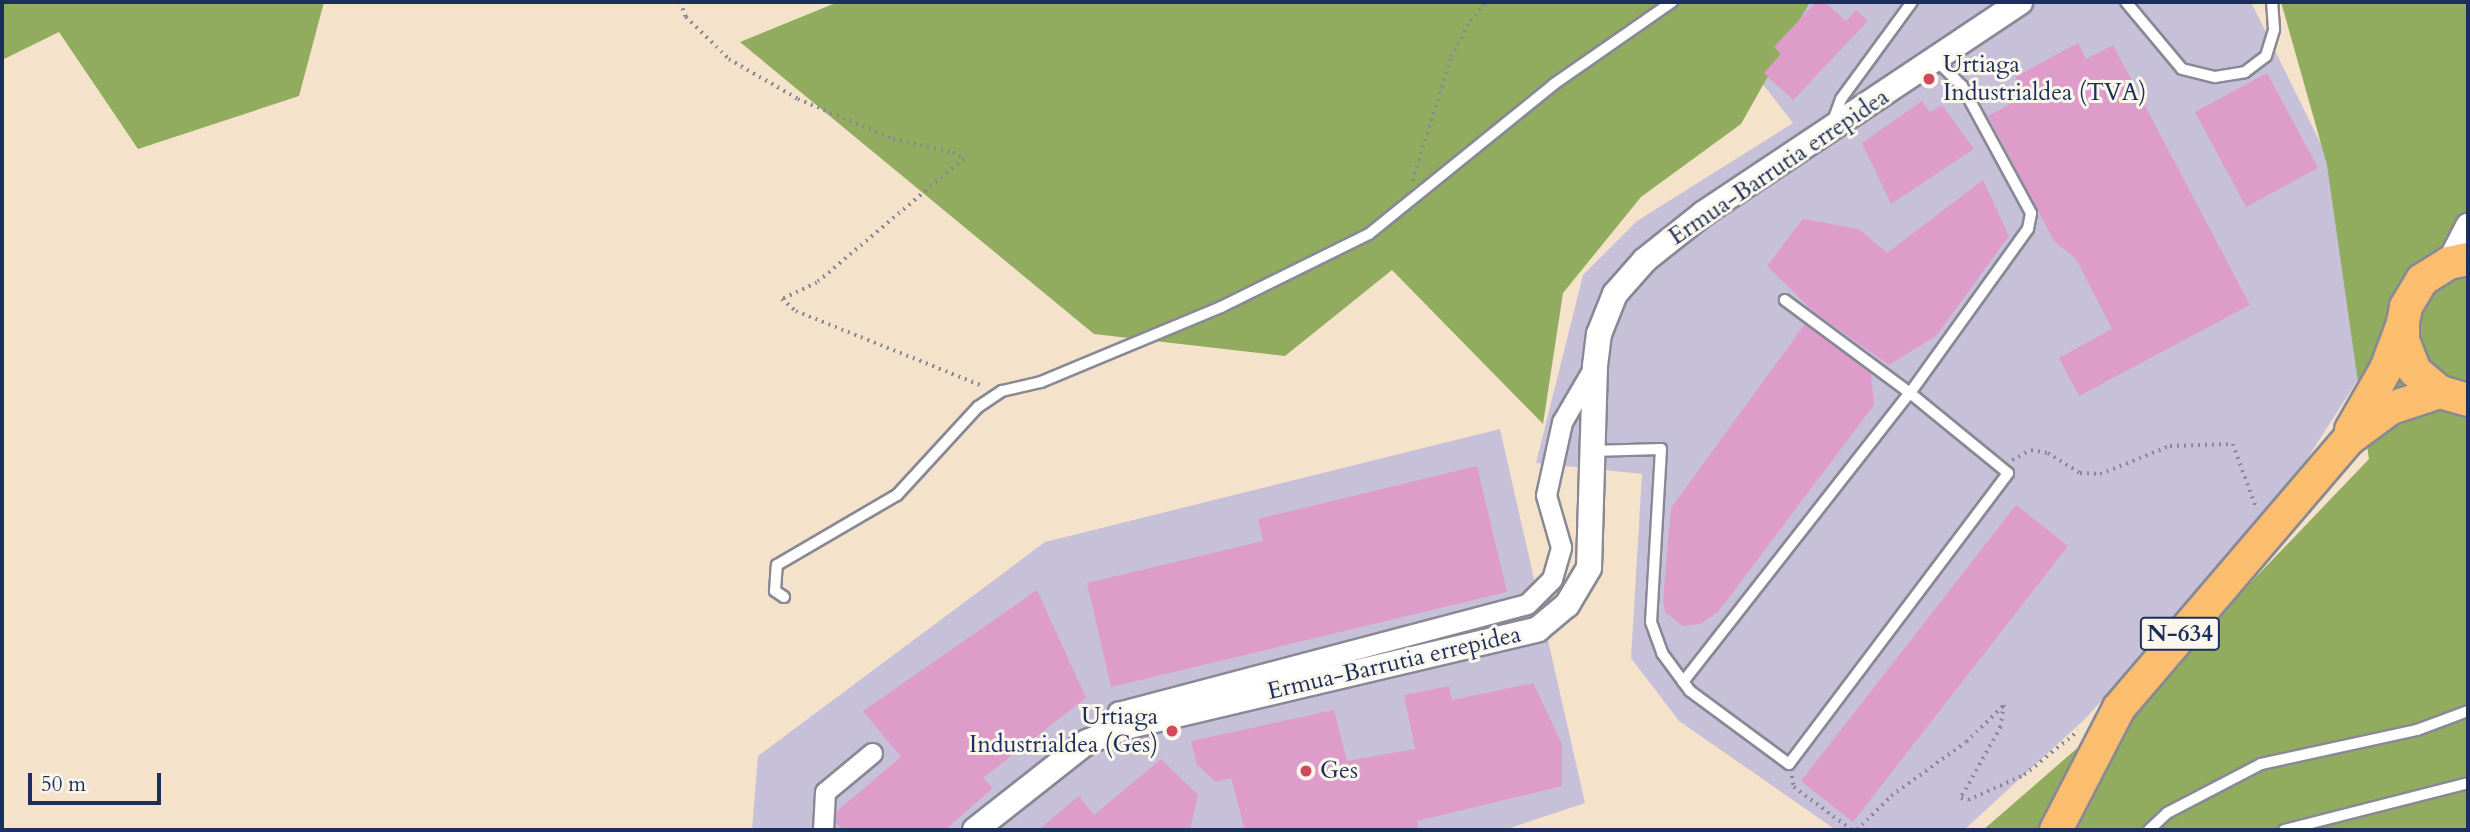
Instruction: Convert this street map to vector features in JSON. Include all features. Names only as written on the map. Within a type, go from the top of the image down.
[{"type":"highway","points":[[2333,458],[2386,369],[2409,300],[2422,280],[2458,261]]},
{"type":"highway","points":[[2403,323],[2411,363],[2454,396]]},
{"type":"highway","points":[[2333,458],[2380,414],[2454,396]]},
{"type":"highway","name":"N-634","points":[[2056,830],[2119,708],[2333,458]]},
{"type":"street","name":"Ermua-Barrutia errepidea","points":[[975,830],[1087,742],[1125,727],[1538,629],[1567,605],[1589,568],[1595,366],[1599,334],[1615,294],[1645,260],[1704,213],[2020,2]]},
{"type":"street","points":[[2458,261],[2468,226]]},
{"type":"street","points":[[1125,727],[1118,712],[1527,604],[1552,579],[1561,547],[1546,495],[1562,422],[1595,366]]},
{"type":"street","points":[[823,830],[825,792],[872,753]]},
{"type":"lane","points":[[784,597],[775,591],[777,565],[897,495],[954,431],[1002,391],[1041,382],[1221,307],[1340,250],[1403,209],[1554,84],[1672,2]]},
{"type":"lane","points":[[1830,131],[1841,99],[1912,2]]},
{"type":"lane","points":[[2126,2],[2182,69],[2215,77],[2245,72],[2266,55],[2274,29],[2272,2]]},
{"type":"lane","points":[[1683,682],[1910,393],[2028,229],[2031,213],[1962,86],[1936,60]]},
{"type":"lane","points":[[1591,451],[1661,449],[1651,622],[1662,653],[1683,682],[1789,764],[2008,473],[1910,393],[1785,300]]},
{"type":"lane","points":[[2149,830],[2167,813],[2261,764],[2417,730],[2468,711]]},
{"type":"lane","points":[[2284,830],[2468,783]]},
{"type":"path","points":[[680,2],[685,17],[729,59],[798,99],[893,139],[953,152],[964,159],[817,283],[782,299],[796,311],[1002,391]]},
{"type":"path","points":[[1403,209],[1451,57],[1470,21],[1488,2]]},
{"type":"path","points":[[2004,470],[2017,454],[2031,450],[2048,453],[2080,474],[2100,474],[2170,446],[2233,444],[2266,536]]},
{"type":"path","points":[[1789,764],[1794,787],[1855,830],[1891,796],[1966,742],[2004,705],[2001,727],[1961,798],[1968,800],[2024,775],[2087,726]]},
{"type":"shaded area","points":[[1804,2],[2251,2],[2355,213],[2375,353],[2275,509],[2085,719],[1964,830],[1836,830],[1679,721],[1631,658],[1642,474],[1536,463],[1583,275],[1637,221],[1793,123],[1755,74]]},
{"type":"shaded area","points":[[1500,429],[1585,803],[1504,830],[752,830],[758,756],[1045,542]]},
{"type":"green space","points":[[2,2],[324,2],[299,96],[138,149],[59,32],[2,60]]},
{"type":"green space","points":[[838,2],[1810,2],[1741,124],[1641,197],[1563,293],[1543,424],[1392,270],[1285,356],[1094,334],[740,42]]},
{"type":"green space","points":[[2281,2],[2468,2],[2468,830],[1983,830],[2166,671],[2369,459],[2327,165]]},
{"type":"building","points":[[1816,2],[1825,2],[1846,21],[1856,10],[1868,21],[1793,100],[1764,73],[1781,54],[1774,47]]},
{"type":"building","points":[[2078,43],[2086,59],[2113,45],[2250,305],[2079,396],[2059,358],[2112,329],[2076,259],[2054,241],[1988,116],[2025,96],[2015,77]]},
{"type":"building","points":[[2267,73],[2318,168],[2246,207],[2195,112]]},
{"type":"building","points":[[1922,101],[1930,112],[1942,105],[1974,149],[1891,204],[1862,143]]},
{"type":"building","points":[[1983,180],[2009,236],[1936,336],[1889,365],[1814,312],[1767,266],[1803,219],[1859,229],[1887,253]]},
{"type":"building","points":[[1805,324],[1871,373],[1874,405],[1718,612],[1700,624],[1683,626],[1665,612],[1663,600],[1671,508]]},
{"type":"building","points":[[1477,466],[1507,592],[1111,687],[1087,583],[1263,541],[1258,519]]},
{"type":"building","points":[[2016,505],[2068,546],[1853,822],[1801,781]]},
{"type":"building","points":[[1037,590],[1086,698],[983,778],[993,788],[945,830],[843,830],[836,823],[836,812],[901,757],[863,711]]},
{"type":"building","points":[[1533,683],[1562,744],[1562,786],[1417,821],[1419,830],[1245,830],[1231,778],[1216,782],[1197,765],[1191,741],[1334,710],[1347,761],[1415,749],[1404,695],[1449,686],[1452,700]]},
{"type":"building","points":[[1161,759],[1198,795],[1190,830],[1038,830],[1079,796],[1094,815]]},
{"type":"place","name":"Urtiaga Industrialdea (TVA)","points":[[1929,79]]},
{"type":"place","name":"Urtiaga Industrialdea (Ges)","points":[[1172,731]]},
{"type":"place","name":"Ges","points":[[1306,771]]}]
